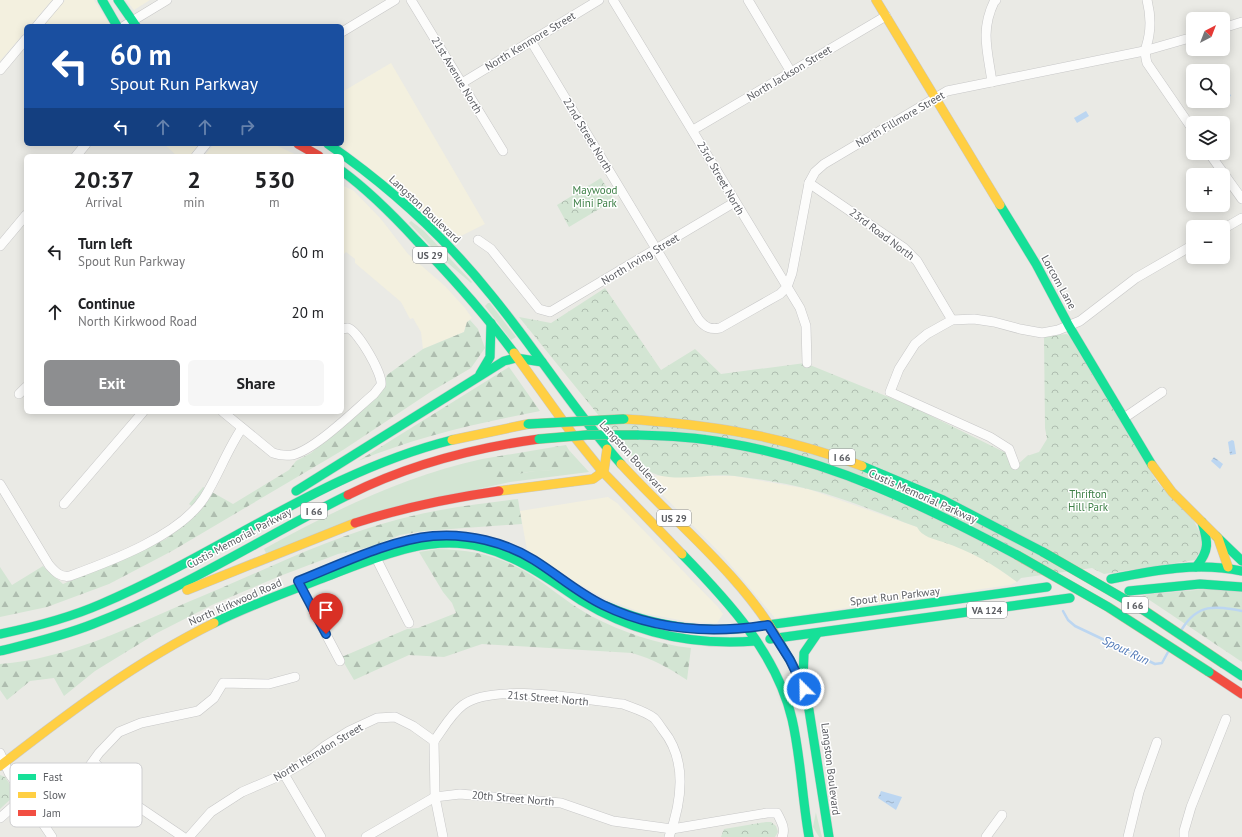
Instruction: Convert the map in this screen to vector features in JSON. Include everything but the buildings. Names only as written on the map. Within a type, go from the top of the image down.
[{"type":"main road","points":[[102,0],[116,24]]},
{"type":"main road","points":[[118,0],[134,23]]},
{"type":"main road","name":"Lorcom Lane","points":[[876,0],[1036,264],[1069,326],[1163,481],[1216,536],[1222,548],[1228,567]]},
{"type":"main road","points":[[302,146],[316,154]]},
{"type":"main road","name":"Langston Boulevard","points":[[331,146],[342,154]]},
{"type":"main road","name":"Langston Boulevard","points":[[344,155],[392,193],[440,238],[494,297],[607,449],[720,564],[739,586],[768,625],[796,670],[804,689],[815,733],[822,800],[829,837]]},
{"type":"main road","name":"US 29","points":[[344,175],[392,216],[475,304],[491,323],[564,424],[602,472],[714,587],[747,628],[779,680],[793,720],[803,807],[809,837]]},
{"type":"main road","points":[[475,304],[494,297]]},
{"type":"main road","points":[[473,380],[485,369],[491,359],[491,323]]},
{"type":"main road","points":[[192,558],[226,532],[282,500],[504,361],[516,358],[542,362]]},
{"type":"main road","name":"Custis Memorial Parkway","points":[[0,634],[37,625],[93,607],[133,589],[301,498],[382,462],[466,436],[528,424],[624,419],[671,420],[736,429],[822,450],[863,465],[924,491],[1043,552],[1145,611],[1242,676]]},
{"type":"main road","name":"Custis Memorial Parkway","points":[[0,650],[48,640],[103,621],[145,602],[313,512],[373,483],[414,467],[457,454],[498,445],[539,439],[587,435],[637,435],[717,441],[803,461],[864,482],[903,499],[1017,555],[1108,607],[1242,694]]},
{"type":"main road","points":[[103,621],[138,613],[212,580],[342,527],[377,515],[417,505],[465,496],[593,479],[602,472],[607,449]]},
{"type":"main road","points":[[1196,567],[1204,558],[1208,549],[1202,522]]},
{"type":"main road","name":"North Kirkwood Road","points":[[1,759],[128,671],[192,634],[299,584],[413,539],[434,536],[461,536],[484,540],[520,553],[592,599],[634,618],[668,627],[693,630],[718,631],[747,628]]},
{"type":"main road","points":[[1216,536],[1242,561]]},
{"type":"main road","name":"North Kirkwood Road","points":[[375,555],[431,543],[454,543],[480,546],[517,560],[600,612],[641,630],[666,637],[695,642],[721,643],[777,639]]},
{"type":"main road","points":[[1111,579],[1196,567],[1228,567],[1242,570]]},
{"type":"main road","points":[[1228,567],[1234,576],[1242,581]]},
{"type":"main road","points":[[1129,591],[1217,576],[1225,572],[1228,567]]},
{"type":"main road","points":[[1171,584],[1204,583],[1242,587]]},
{"type":"main road","name":"Spout Run Parkway","points":[[747,628],[1047,587]]},
{"type":"main road","name":"VA 124","points":[[777,639],[1070,598]]},
{"type":"main road","points":[[804,689],[802,656],[807,646],[817,634]]},
{"type":"street","points":[[39,24],[58,0]]},
{"type":"street","points":[[134,23],[167,0]]},
{"type":"street","points":[[344,31],[395,0]]},
{"type":"street","name":"21st Avenue North","points":[[411,0],[503,151]]},
{"type":"street","name":"North Kenmore Street","points":[[462,83],[599,0]]},
{"type":"street","name":"23rd Street North","points":[[613,0],[800,308],[806,326],[807,363]]},
{"type":"street","points":[[748,0],[791,72]]},
{"type":"street","points":[[992,82],[985,38],[985,27],[988,13],[996,0]]},
{"type":"street","points":[[1147,0],[1151,16],[1149,36],[1144,52],[1147,63],[1186,120]]},
{"type":"street","name":"North Jackson Street","points":[[693,130],[886,16]]},
{"type":"street","points":[[1230,26],[1242,22]]},
{"type":"street","name":"North Fillmore Street","points":[[787,287],[792,273],[809,183],[815,172],[824,164],[947,91],[1144,52],[1186,39]]},
{"type":"street","points":[[0,70],[24,41]]},
{"type":"street","name":"22nd Street North","points":[[531,41],[704,326],[711,329],[720,328],[780,294],[787,287]]},
{"type":"street","points":[[78,154],[84,146]]},
{"type":"street","points":[[198,154],[204,146]]},
{"type":"street","points":[[1214,160],[1242,199]]},
{"type":"street","points":[[344,173],[354,162]]},
{"type":"street","name":"23rd Road North","points":[[809,183],[904,248],[917,261],[952,320]]},
{"type":"street","name":"North Irving Street","points":[[478,240],[491,249],[540,309],[544,312],[554,311],[735,202]]},
{"type":"street","points":[[0,246],[24,217]]},
{"type":"street","points":[[1230,224],[1242,218]]},
{"type":"street","points":[[1015,465],[1009,449],[990,437],[890,392],[899,369],[916,344],[927,334],[952,320],[974,319],[1042,333],[1069,326],[1080,321],[1148,271],[1186,249]]},
{"type":"street","points":[[225,414],[273,453],[292,455],[308,449],[374,394],[381,384],[380,374],[357,334],[348,328],[344,329]]},
{"type":"street","points":[[19,394],[24,388]]},
{"type":"street","points":[[1124,418],[1162,392]]},
{"type":"street","points":[[64,504],[141,414]]},
{"type":"street","points":[[0,484],[43,556],[54,571],[65,577],[70,576],[138,548],[167,532],[203,499],[242,428]]},
{"type":"street","points":[[375,555],[409,623]]},
{"type":"street","points":[[299,584],[340,661]]},
{"type":"street","points":[[94,762],[99,753],[119,732],[142,723],[198,711],[214,698],[223,683],[269,684],[295,677]]},
{"type":"street","name":"21st Street North","points":[[434,741],[449,719],[463,705],[481,696],[515,693],[623,704],[640,710],[654,718],[671,740],[679,759],[680,789],[670,833]]},
{"type":"street","name":"North Herndon Street","points":[[189,837],[211,812],[242,792],[284,774],[305,762],[324,746],[349,730],[377,718],[395,717],[413,726],[434,741]]},
{"type":"street","points":[[1184,837],[1184,831],[1191,806],[1226,719]]},
{"type":"street","points":[[434,741],[435,797],[443,837]]},
{"type":"street","points":[[1128,837],[1138,796],[1157,742]]},
{"type":"street","points":[[1,759],[10,774]]},
{"type":"street","points":[[284,774],[321,837]]},
{"type":"street","name":"20th Street North","points":[[435,797],[460,794],[561,803],[613,821],[670,833],[767,813],[777,813],[782,823],[784,833],[782,837]]},
{"type":"street","points":[[366,837],[435,797]]},
{"type":"street","points":[[0,818],[10,809]]},
{"type":"street","points":[[142,809],[183,837]]},
{"type":"street","points":[[986,837],[1002,815]]},
{"type":"street","points":[[46,827],[52,837]]},
{"type":"shaded area","points":[[0,0],[52,0],[32,24],[24,24],[24,33],[0,61]]},
{"type":"shaded area","points":[[65,0],[94,0],[110,24],[44,24]]},
{"type":"shaded area","points":[[126,0],[150,0],[134,10]]},
{"type":"shaded area","points":[[391,63],[485,224],[453,240],[423,211],[342,146],[344,146],[344,91]]},
{"type":"shaded area","points":[[166,146],[198,146],[192,154],[175,154]]},
{"type":"shaded area","points":[[212,146],[277,146],[295,154],[206,154]]},
{"type":"shaded area","points":[[344,186],[354,191],[381,219],[408,254],[445,286],[465,308],[472,318],[467,322],[464,332],[423,349],[421,332],[413,318],[410,319],[401,302],[355,263],[355,259],[346,252],[344,254]]},
{"type":"shaded area","points":[[658,476],[734,476],[808,489],[917,527],[925,535],[972,552],[1017,582],[1010,585],[775,618],[724,557],[646,478]]},
{"type":"shaded area","points":[[608,497],[617,503],[718,607],[723,614],[717,623],[690,622],[643,613],[606,599],[577,583],[527,550],[520,511]]},
{"type":"green space","name":"Maywood Mini Park","points":[[601,178],[614,200],[569,227],[557,205]]},
{"type":"green space","points":[[411,221],[424,231],[472,282],[471,283],[442,258],[409,223]]},
{"type":"green space","name":"Thrifton Hill Park","points":[[605,288],[661,370],[695,349],[721,374],[805,363],[913,407],[1006,453],[1015,467],[1027,456],[1039,452],[1047,439],[1045,428],[1044,336],[1067,334],[1157,482],[1194,521],[1205,543],[1195,560],[1104,574],[1092,568],[1021,578],[1017,582],[991,564],[973,554],[932,539],[922,533],[917,527],[822,493],[781,483],[735,476],[723,475],[685,478],[660,475],[649,471],[638,464],[519,317],[551,323]]},
{"type":"green space","points":[[490,303],[516,337],[511,340],[485,306]]},
{"type":"green space","points":[[470,320],[478,329],[485,348],[471,368],[432,391],[343,450],[172,551],[109,584],[47,607],[0,617],[0,567],[12,585],[43,566],[63,584],[166,539],[198,511],[189,504],[203,487],[233,504],[289,470],[296,461],[311,453],[340,428],[381,387],[387,375],[423,349],[464,332],[467,322]]},
{"type":"green space","points":[[509,367],[540,411],[494,420],[425,438],[380,452],[358,461]]},
{"type":"green space","points":[[566,445],[571,454],[569,460],[560,468],[491,479],[486,475],[482,465],[482,459]]},
{"type":"green space","points":[[567,448],[589,472],[510,482],[460,493],[266,553],[264,549],[343,508],[425,475],[482,459],[485,472],[491,478],[551,470],[562,465],[571,454]]},
{"type":"green space","points":[[518,499],[522,524],[423,531],[400,535],[374,546],[338,554],[280,576],[214,604],[157,633],[95,671],[64,696],[54,678],[30,681],[7,700],[0,690],[0,664],[49,656],[96,641],[343,537],[396,520],[426,513]]},
{"type":"green space","points":[[438,549],[466,551],[504,561],[528,573],[578,608],[603,622],[627,632],[665,644],[691,648],[687,680],[661,664],[632,653],[482,644],[444,657],[409,655],[354,680],[340,656],[344,656],[407,629],[418,628],[456,613],[452,603],[443,592],[419,552]]},
{"type":"green space","points":[[1218,588],[1242,591],[1242,662],[1142,595]]},
{"type":"green space","points":[[0,775],[5,777],[10,784],[10,800],[0,809]]},
{"type":"green space","points":[[816,812],[822,837],[819,837],[813,827]]},
{"type":"green space","points":[[771,822],[776,826],[778,832],[775,837],[721,837],[724,829]]},
{"type":"water","points":[[1086,111],[1089,116],[1077,123],[1074,118]]},
{"type":"water","points":[[1232,440],[1234,441],[1236,454],[1230,455],[1228,442]]},
{"type":"water","points":[[1214,457],[1223,464],[1220,469],[1211,461]]},
{"type":"water","points":[[881,791],[902,797],[896,810],[878,798]]},
{"type":"waterway","name":"Spout Run","points":[[1182,629],[1194,615],[1208,608],[1223,608],[1242,611]]},
{"type":"waterway","name":"Spout Run","points":[[1063,611],[1068,620],[1075,626],[1155,664],[1162,663],[1168,652]]},
{"type":"traffic: fast","points":[[102,0],[116,24]]},
{"type":"traffic: fast","points":[[118,0],[135,24]]},
{"type":"traffic: fast","points":[[331,146],[342,154]]},
{"type":"traffic: fast","points":[[344,155],[395,195],[416,214],[474,274],[509,317],[587,423],[621,464]]},
{"type":"traffic: fast","points":[[344,173],[399,221],[479,309],[514,353]]},
{"type":"traffic: fast","points":[[1000,205],[1036,264],[1069,326],[1152,465]]},
{"type":"traffic: fast","points":[[480,374],[490,357],[491,323]]},
{"type":"traffic: fast","points":[[296,491],[504,361],[516,358],[542,362]]},
{"type":"traffic: fast","points":[[528,424],[624,419]]},
{"type":"traffic: fast","points":[[539,439],[587,435],[637,435]]},
{"type":"traffic: fast","points":[[637,435],[705,439],[766,451],[803,461],[876,487],[948,519],[1017,555]]},
{"type":"traffic: fast","points":[[0,634],[51,622],[101,604],[145,584],[316,493],[360,472],[405,454],[452,440]]},
{"type":"traffic: fast","points":[[862,466],[943,500],[1043,552]]},
{"type":"traffic: fast","points":[[0,651],[70,632],[126,610],[190,579],[348,495]]},
{"type":"traffic: fast","points":[[1196,567],[1206,551],[1206,535],[1202,522]]},
{"type":"traffic: fast","points":[[1216,536],[1242,561]]},
{"type":"traffic: fast","points":[[214,623],[241,610],[361,563],[400,550],[441,543],[461,544],[495,551],[522,563],[602,612],[623,622],[644,629],[666,635],[710,642],[756,641]]},
{"type":"traffic: fast","points":[[1043,552],[1145,611],[1224,664]]},
{"type":"traffic: fast","points":[[682,554],[716,590],[749,630],[775,672],[785,695],[792,719],[809,837]]},
{"type":"traffic: fast","points":[[1017,555],[1108,607],[1209,672]]},
{"type":"traffic: fast","points":[[1111,579],[1176,568],[1209,567],[1242,571]]},
{"type":"traffic: fast","points":[[1129,591],[1200,584],[1242,587]]},
{"type":"traffic: fast","points":[[760,626],[1047,587]]},
{"type":"traffic: fast","points":[[770,639],[1070,598]]},
{"type":"traffic: fast","points":[[606,606],[640,619],[693,629],[747,628]]},
{"type":"traffic: fast","points":[[803,679],[804,653],[817,634]]},
{"type":"traffic: fast","points":[[779,641],[795,669],[809,710],[829,837]]},
{"type":"traffic: fast","points":[[1224,664],[1242,676]]},
{"type":"traffic: slow","points":[[876,0],[1000,205]]},
{"type":"traffic: slow","points":[[514,353],[573,435],[602,471],[682,554]]},
{"type":"traffic: slow","points":[[624,419],[685,424],[745,433],[804,447],[862,466]]},
{"type":"traffic: slow","points":[[452,440],[528,424]]},
{"type":"traffic: slow","points":[[499,491],[593,479],[604,471],[607,449]]},
{"type":"traffic: slow","points":[[621,464],[746,593],[779,641]]},
{"type":"traffic: slow","points":[[1152,465],[1172,492],[1218,538],[1228,567]]},
{"type":"traffic: slow","points":[[187,590],[355,523]]},
{"type":"traffic: slow","points":[[0,766],[77,707],[130,671],[185,638],[214,623]]},
{"type":"traffic: jam","points":[[302,146],[316,154]]},
{"type":"traffic: jam","points":[[348,495],[371,484],[417,466],[490,447],[539,439]]},
{"type":"traffic: jam","points":[[355,523],[426,504],[499,491]]},
{"type":"traffic: jam","points":[[1209,672],[1242,694]]},
{"type":"route","points":[[326,634],[298,581],[395,544],[413,539],[434,536],[461,536],[484,540],[520,553],[534,560],[592,599],[613,610],[647,622],[668,627],[718,631],[768,625],[796,670],[804,689]]}]
